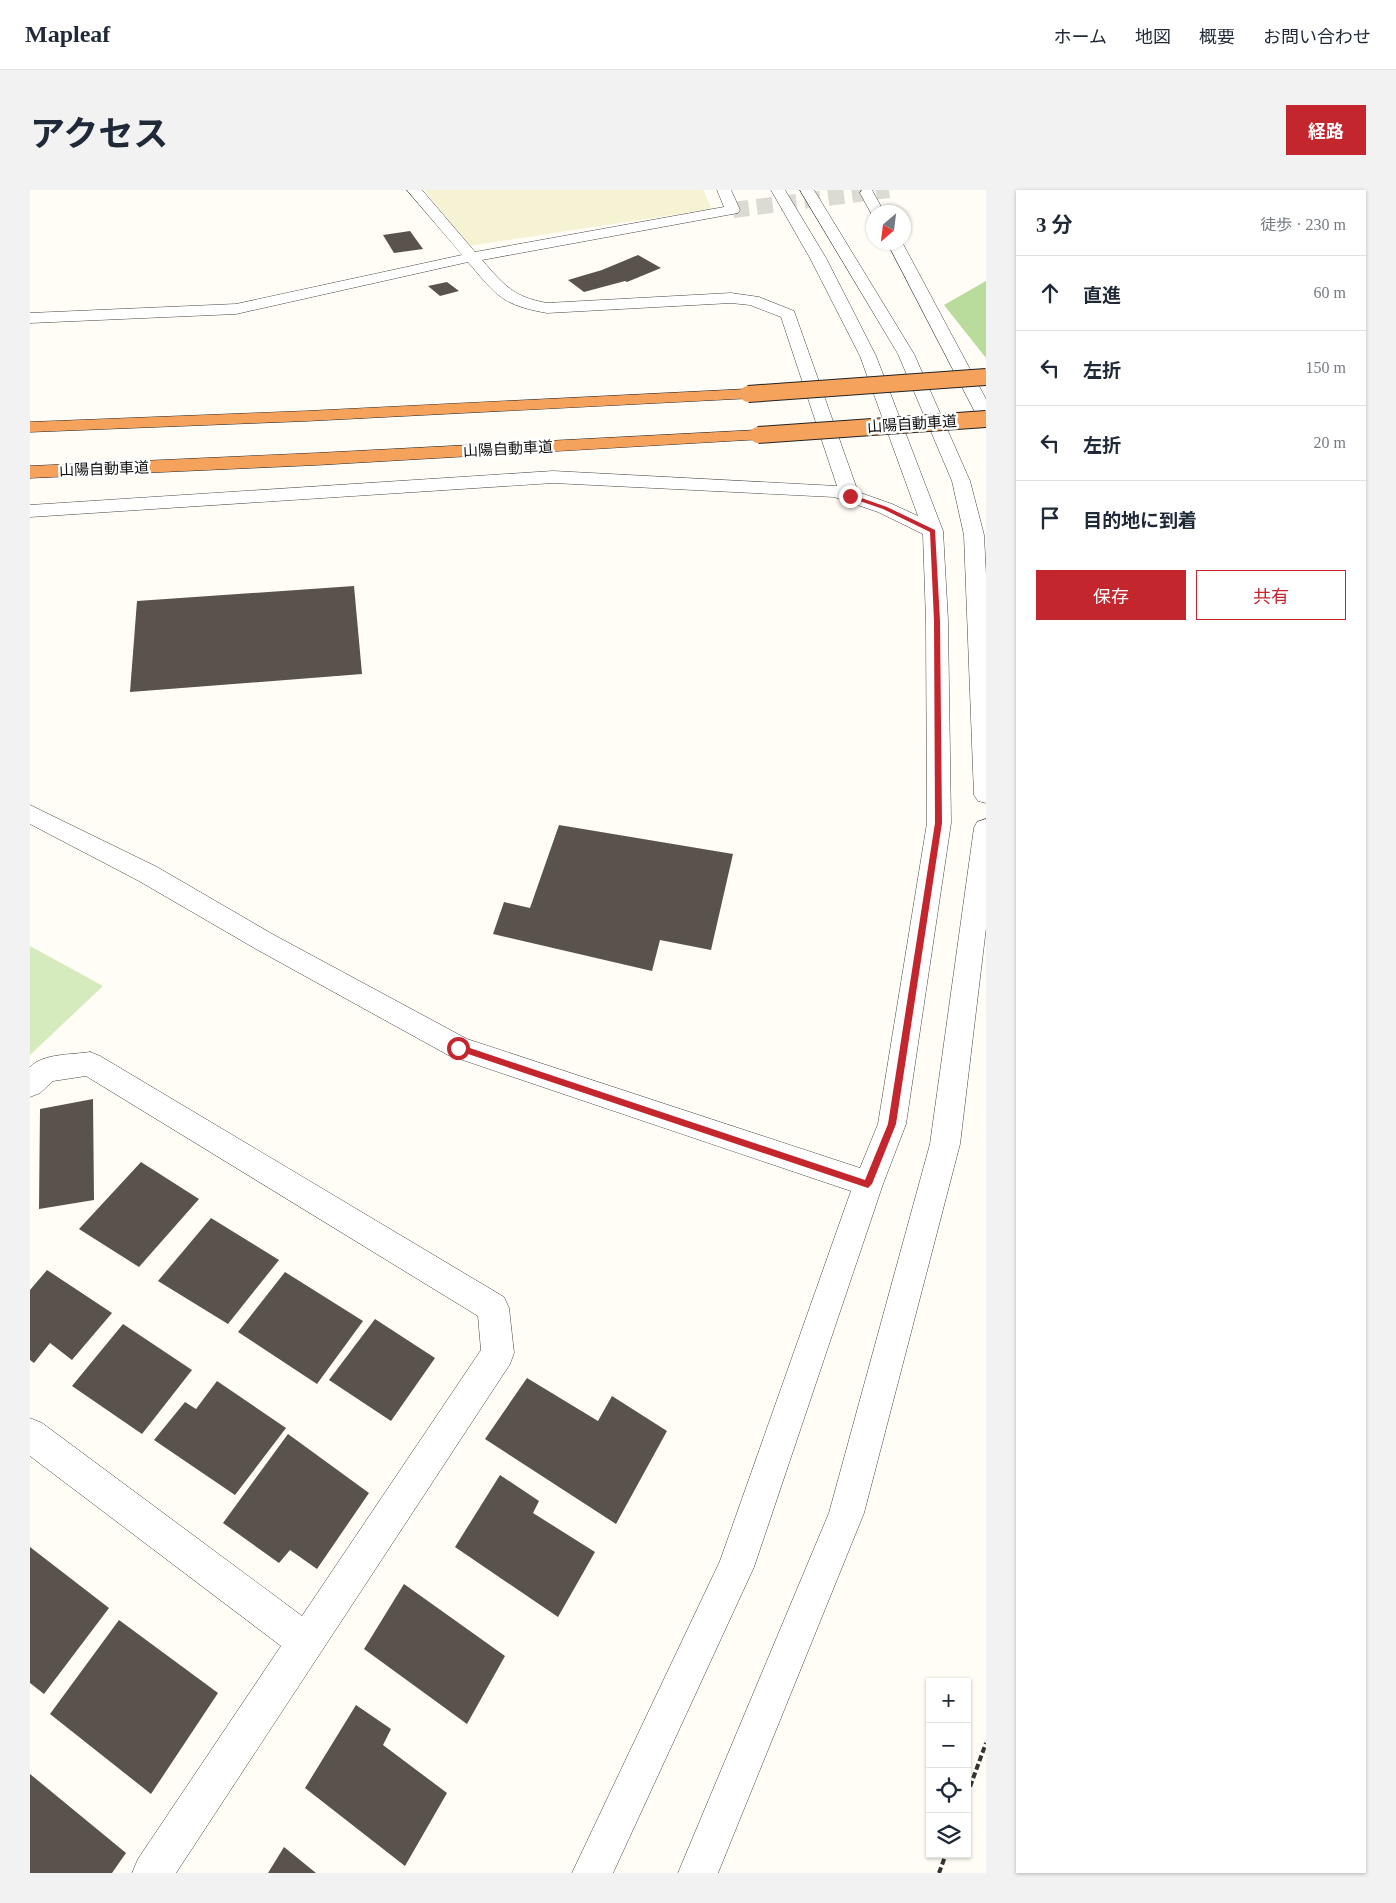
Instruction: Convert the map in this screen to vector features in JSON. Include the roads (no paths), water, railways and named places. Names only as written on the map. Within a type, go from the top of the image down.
[{"type":"highway","points":[[30,427],[307,416],[748,394],[986,377]]},
{"type":"highway","name":"山陽自動車道","points":[[30,472],[318,459],[758,435],[986,418]]},
{"type":"street","points":[[414,190],[494,283],[511,298],[526,304],[557,308],[731,298],[752,300],[788,314],[850,496]]},
{"type":"street","points":[[30,318],[236,309],[472,257],[733,210],[724,190]]},
{"type":"street","points":[[592,1873],[736,1567],[868,1184],[892,1124],[939,823],[937,621],[933,531],[868,356],[818,258],[778,190]]},
{"type":"street","points":[[807,190],[906,354],[960,481],[974,535],[986,795]]},
{"type":"street","points":[[867,193],[873,205]]},
{"type":"street","points":[[898,250],[986,418]]},
{"type":"street","points":[[30,511],[553,478],[836,491],[885,508],[933,531]]},
{"type":"street","points":[[30,814],[148,874],[265,942],[458,1048],[868,1184]]},
{"type":"street","points":[[698,1873],[846,1513],[945,1144],[986,828]]},
{"type":"street","points":[[30,1085],[44,1070],[90,1064],[493,1308],[498,1353],[152,1873]]},
{"type":"street","points":[[30,1435],[305,1641]]},
{"type":"tunnel","points":[[733,210],[889,190]]}]
